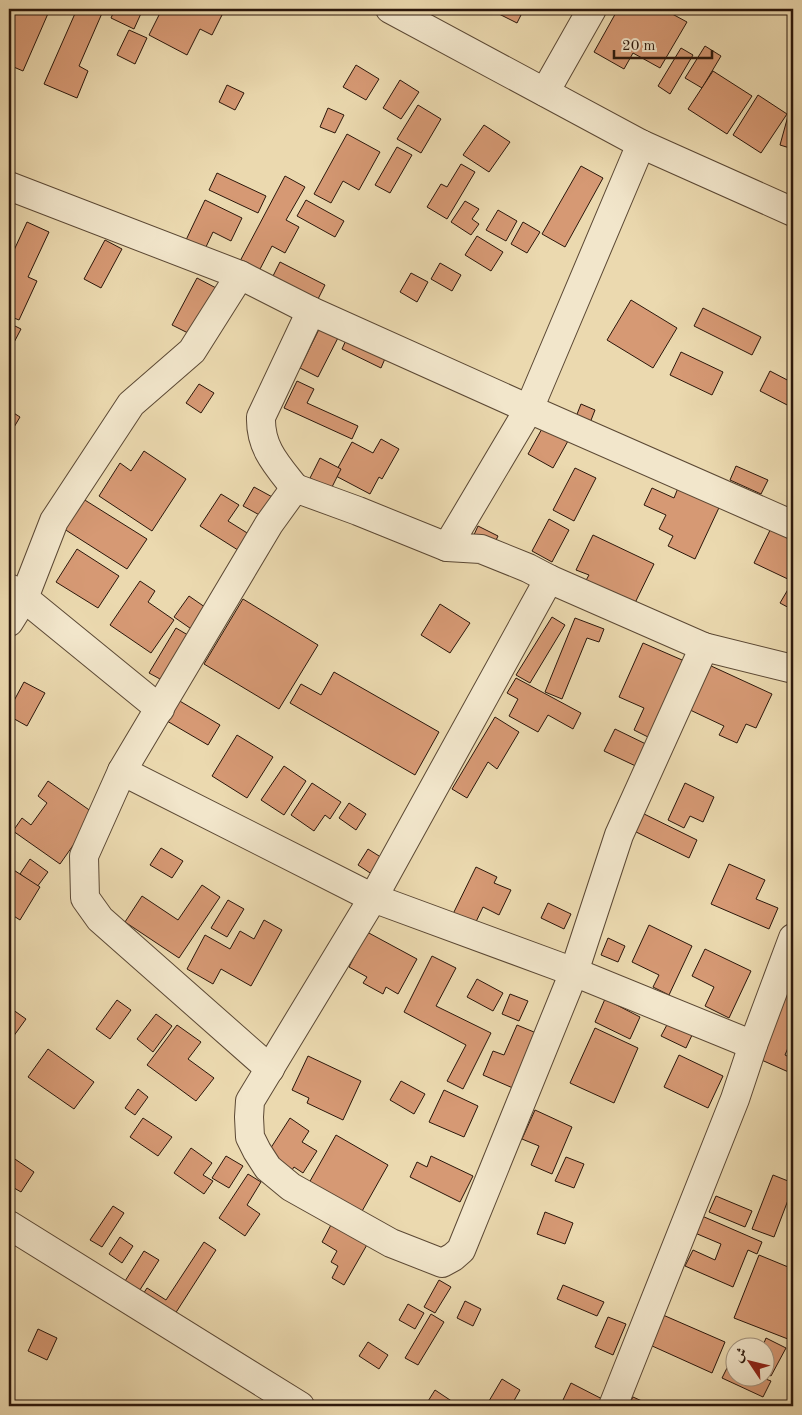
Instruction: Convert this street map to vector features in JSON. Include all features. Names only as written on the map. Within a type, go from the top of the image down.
[{"type":"street","points":[[390,9],[641,144],[793,212]]},
{"type":"street","points":[[545,92],[592,9]]},
{"type":"street","points":[[447,547],[529,409],[641,144]]},
{"type":"street","points":[[9,186],[240,275],[311,311],[793,525]]},
{"type":"street","points":[[9,622],[16,593],[54,520],[130,404],[192,351],[240,275]]},
{"type":"street","points":[[311,311],[261,417],[260,431],[270,457],[295,488],[447,547],[481,549],[528,568],[704,647],[793,669]]},
{"type":"street","points":[[270,1069],[100,919],[85,898],[84,856],[122,771],[269,524],[295,488]]},
{"type":"street","points":[[549,579],[373,898],[250,1101],[250,1137],[268,1168],[291,1187],[391,1243],[442,1263],[461,1250],[574,972],[619,835],[704,647]]},
{"type":"street","points":[[16,593],[160,709]]},
{"type":"street","points":[[122,771],[373,898],[574,972],[753,1045]]},
{"type":"street","points":[[614,1406],[735,1099],[793,938]]},
{"type":"street","points":[[9,1225],[300,1406]]},
{"type":"building","points":[[9,9],[50,9],[23,71],[9,65]]},
{"type":"building","points":[[77,9],[103,11],[79,66],[88,71],[77,98],[44,84]]},
{"type":"building","points":[[115,9],[143,9],[134,29],[111,18]]},
{"type":"building","points":[[162,9],[225,9],[212,35],[200,29],[187,55],[149,35]]},
{"type":"building","points":[[489,9],[524,9],[517,23]]},
{"type":"building","points":[[618,9],[663,9],[687,22],[660,68],[633,53],[624,69],[594,52]]},
{"type":"building","points":[[129,30],[147,38],[135,64],[117,55]]},
{"type":"building","points":[[705,46],[721,56],[702,88],[685,78]]},
{"type":"building","points":[[681,48],[693,55],[670,94],[658,86]]},
{"type":"building","points":[[356,65],[379,79],[366,100],[343,87]]},
{"type":"building","points":[[713,71],[752,96],[727,134],[688,109]]},
{"type":"building","points":[[400,80],[419,92],[401,119],[383,108]]},
{"type":"building","points":[[227,85],[244,93],[235,110],[219,102]]},
{"type":"building","points":[[758,95],[787,114],[761,153],[733,135]]},
{"type":"building","points":[[418,105],[441,119],[421,153],[397,139]]},
{"type":"building","points":[[791,105],[793,106],[793,149],[780,145]]},
{"type":"building","points":[[328,108],[344,115],[335,133],[320,127]]},
{"type":"building","points":[[484,125],[510,142],[489,172],[463,155]]},
{"type":"building","points":[[347,134],[380,152],[359,190],[343,181],[331,203],[314,194]]},
{"type":"building","points":[[397,147],[412,155],[390,193],[375,185]]},
{"type":"building","points":[[461,164],[475,172],[447,219],[427,207],[441,184],[447,187]]},
{"type":"building","points":[[581,166],[603,178],[565,247],[542,234]]},
{"type":"building","points":[[217,173],[266,196],[258,213],[209,190]]},
{"type":"building","points":[[285,176],[305,187],[286,220],[299,227],[285,253],[272,246],[258,273],[239,263]]},
{"type":"building","points":[[205,200],[242,218],[231,241],[213,232],[205,249],[186,240]]},
{"type":"building","points":[[306,200],[344,221],[335,237],[297,216]]},
{"type":"building","points":[[465,201],[479,209],[472,219],[479,224],[471,235],[451,222]]},
{"type":"building","points":[[498,210],[517,221],[506,241],[486,230]]},
{"type":"building","points":[[27,222],[49,232],[28,277],[37,281],[19,320],[9,316],[9,261]]},
{"type":"building","points":[[523,222],[540,232],[527,253],[511,244]]},
{"type":"building","points":[[477,236],[503,252],[491,271],[465,255]]},
{"type":"building","points":[[105,240],[122,249],[101,288],[84,279]]},
{"type":"building","points":[[280,262],[325,285],[316,303],[271,280]]},
{"type":"building","points":[[440,263],[461,275],[452,291],[431,279]]},
{"type":"building","points":[[411,273],[428,282],[417,302],[400,292]]},
{"type":"building","points":[[197,278],[218,289],[194,336],[172,325]]},
{"type":"building","points":[[631,300],[677,328],[653,368],[607,340]]},
{"type":"building","points":[[703,308],[761,337],[752,355],[694,326]]},
{"type":"building","points":[[9,323],[21,329],[9,352]]},
{"type":"building","points":[[322,323],[341,332],[318,377],[300,368]]},
{"type":"building","points":[[351,329],[390,347],[381,368],[342,349]]},
{"type":"building","points":[[681,352],[723,372],[712,395],[670,375]]},
{"type":"building","points":[[770,371],[793,383],[793,408],[760,391]]},
{"type":"building","points":[[297,381],[314,389],[307,403],[358,426],[352,439],[284,408]]},
{"type":"building","points":[[199,384],[214,393],[201,413],[186,403]]},
{"type":"building","points":[[581,404],[595,410],[586,433],[572,427]]},
{"type":"building","points":[[9,410],[20,417],[10,434],[9,433]]},
{"type":"building","points":[[543,427],[568,441],[553,468],[528,454]]},
{"type":"building","points":[[381,439],[399,449],[382,479],[379,477],[370,494],[334,475],[352,442],[373,453]]},
{"type":"building","points":[[144,451],[186,479],[152,531],[99,496],[120,463],[131,471]]},
{"type":"building","points":[[320,458],[341,469],[331,489],[310,478]]},
{"type":"building","points":[[736,466],[768,480],[761,494],[730,480]]},
{"type":"building","points":[[575,468],[596,478],[574,521],[553,510]]},
{"type":"building","points":[[254,487],[276,499],[265,518],[243,506]]},
{"type":"building","points":[[652,488],[674,498],[678,488],[724,497],[695,559],[668,546],[673,536],[659,529],[666,515],[644,505]]},
{"type":"building","points":[[221,494],[239,505],[228,521],[252,536],[241,552],[200,526]]},
{"type":"building","points":[[80,497],[147,539],[127,569],[61,527]]},
{"type":"building","points":[[776,518],[793,533],[792,581],[754,563]]},
{"type":"building","points":[[549,519],[569,530],[552,562],[532,551]]},
{"type":"building","points":[[478,526],[498,536],[487,559],[467,550]]},
{"type":"building","points":[[593,535],[654,564],[634,605],[585,582],[589,575],[576,570]]},
{"type":"building","points":[[77,549],[119,576],[98,608],[56,582]]},
{"type":"building","points":[[140,581],[155,591],[148,602],[174,620],[151,653],[110,625]]},
{"type":"building","points":[[790,586],[793,588],[793,610],[780,603]]},
{"type":"building","points":[[189,596],[212,612],[197,633],[174,617]]},
{"type":"building","points":[[243,599],[318,645],[279,709],[204,664]]},
{"type":"building","points":[[440,604],[470,623],[450,653],[421,635]]},
{"type":"building","points":[[552,617],[565,625],[530,683],[516,675]]},
{"type":"building","points":[[575,618],[604,629],[599,642],[587,638],[562,699],[545,692]]},
{"type":"building","points":[[176,628],[198,641],[171,685],[149,673]]},
{"type":"building","points":[[643,643],[689,663],[654,740],[634,730],[644,708],[619,697]]},
{"type":"building","points":[[709,665],[772,694],[756,728],[746,724],[737,743],[719,735],[724,726],[688,709]]},
{"type":"building","points":[[334,672],[439,732],[415,775],[290,703],[301,684],[321,695]]},
{"type":"building","points":[[516,678],[581,713],[573,729],[548,715],[538,732],[509,716],[518,699],[507,693]]},
{"type":"building","points":[[24,682],[45,693],[27,726],[9,716],[9,710]]},
{"type":"building","points":[[178,700],[220,725],[208,745],[167,721]]},
{"type":"building","points":[[495,717],[519,732],[497,769],[488,762],[467,798],[452,789]]},
{"type":"building","points":[[615,729],[652,747],[642,769],[604,751]]},
{"type":"building","points":[[237,735],[273,757],[247,798],[212,776]]},
{"type":"building","points":[[284,766],[306,781],[284,815],[261,800]]},
{"type":"building","points":[[48,781],[95,814],[60,864],[13,831],[22,818],[31,825],[47,803],[38,796]]},
{"type":"building","points":[[312,783],[341,802],[330,819],[325,815],[314,831],[291,815]]},
{"type":"building","points":[[685,783],[714,797],[703,822],[690,816],[684,828],[668,820]]},
{"type":"building","points":[[349,803],[366,814],[356,830],[339,818]]},
{"type":"building","points":[[636,810],[697,840],[689,858],[628,828]]},
{"type":"building","points":[[161,848],[183,861],[172,878],[150,865]]},
{"type":"building","points":[[368,849],[398,868],[387,884],[358,865]]},
{"type":"building","points":[[30,859],[48,872],[37,887],[20,874]]},
{"type":"building","points":[[729,864],[765,880],[756,899],[778,908],[769,929],[711,904]]},
{"type":"building","points":[[9,867],[40,887],[20,920],[9,913]]},
{"type":"building","points":[[476,867],[497,877],[494,883],[511,890],[499,915],[483,907],[474,926],[452,916]]},
{"type":"building","points":[[202,885],[220,897],[179,958],[125,922],[142,896],[178,920]]},
{"type":"building","points":[[228,900],[244,909],[227,937],[211,928]]},
{"type":"building","points":[[548,903],[571,914],[564,929],[541,918]]},
{"type":"building","points":[[264,920],[282,930],[251,986],[221,969],[213,984],[187,969],[205,935],[230,949],[240,931],[254,939]]},
{"type":"building","points":[[649,925],[692,946],[669,995],[653,987],[659,975],[632,962]]},
{"type":"building","points":[[367,932],[417,959],[398,994],[386,987],[383,994],[363,983],[367,977],[349,967]]},
{"type":"building","points":[[608,938],[625,946],[618,962],[601,955]]},
{"type":"building","points":[[705,949],[751,971],[729,1018],[705,1006],[714,987],[692,976]]},
{"type":"building","points":[[432,956],[456,968],[436,1006],[491,1033],[463,1089],[447,1081],[466,1045],[404,1012]]},
{"type":"building","points":[[477,979],[503,993],[493,1011],[467,997]]},
{"type":"building","points":[[787,989],[793,992],[793,1036],[785,1055],[793,1059],[793,1074],[757,1058]]},
{"type":"building","points":[[510,994],[528,1001],[519,1021],[502,1014]]},
{"type":"building","points":[[605,999],[640,1017],[630,1039],[595,1022]]},
{"type":"building","points":[[117,1000],[131,1010],[110,1039],[96,1029]]},
{"type":"building","points":[[9,1007],[26,1019],[13,1037],[9,1034]]},
{"type":"building","points":[[156,1014],[172,1026],[153,1052],[137,1039]]},
{"type":"building","points":[[669,1021],[693,1033],[686,1048],[661,1036]]},
{"type":"building","points":[[177,1025],[201,1042],[188,1059],[214,1078],[196,1101],[147,1065]]},
{"type":"building","points":[[517,1025],[546,1037],[522,1092],[483,1075],[493,1051],[504,1055]]},
{"type":"building","points":[[595,1028],[638,1048],[614,1103],[570,1083]]},
{"type":"building","points":[[48,1049],[94,1082],[74,1109],[28,1077]]},
{"type":"building","points":[[679,1055],[723,1076],[708,1108],[664,1087]]},
{"type":"building","points":[[308,1056],[361,1081],[343,1120],[307,1103],[309,1098],[292,1090]]},
{"type":"building","points":[[401,1081],[425,1094],[414,1114],[390,1100]]},
{"type":"building","points":[[138,1089],[148,1097],[135,1115],[125,1108]]},
{"type":"building","points":[[444,1090],[478,1106],[464,1137],[429,1122]]},
{"type":"building","points":[[535,1110],[572,1127],[552,1174],[531,1165],[539,1146],[522,1139]]},
{"type":"building","points":[[143,1118],[172,1137],[158,1156],[130,1137]]},
{"type":"building","points":[[290,1118],[309,1131],[302,1142],[317,1151],[303,1173],[294,1167],[290,1173],[265,1157]]},
{"type":"building","points":[[336,1135],[388,1165],[361,1213],[309,1183]]},
{"type":"building","points":[[191,1148],[212,1163],[203,1175],[213,1181],[204,1194],[174,1173]]},
{"type":"building","points":[[9,1155],[34,1172],[21,1192],[9,1185]]},
{"type":"building","points":[[226,1156],[243,1166],[229,1188],[212,1178]]},
{"type":"building","points":[[431,1156],[473,1176],[460,1202],[410,1177],[417,1162],[427,1167]]},
{"type":"building","points":[[566,1157],[584,1164],[574,1188],[555,1181]]},
{"type":"building","points":[[248,1174],[261,1182],[247,1205],[260,1214],[245,1236],[219,1218]]},
{"type":"building","points":[[773,1175],[793,1183],[774,1237],[752,1229]]},
{"type":"building","points":[[716,1196],[752,1211],[745,1227],[709,1212]]},
{"type":"building","points":[[113,1206],[124,1213],[102,1247],[90,1240]]},
{"type":"building","points":[[545,1212],[573,1223],[565,1244],[537,1234]]},
{"type":"building","points":[[702,1216],[762,1242],[757,1254],[748,1250],[733,1287],[685,1266],[693,1250],[715,1260],[721,1244],[695,1233]]},
{"type":"building","points":[[332,1223],[368,1243],[344,1285],[332,1278],[338,1266],[331,1262],[337,1251],[322,1242]]},
{"type":"building","points":[[120,1237],[133,1246],[122,1263],[109,1254]]},
{"type":"building","points":[[204,1242],[216,1250],[166,1328],[134,1308],[147,1288],[166,1300]]},
{"type":"building","points":[[144,1251],[159,1260],[129,1307],[115,1297]]},
{"type":"building","points":[[759,1255],[793,1269],[793,1341],[734,1318]]},
{"type":"building","points":[[439,1280],[451,1287],[435,1313],[424,1307]]},
{"type":"building","points":[[563,1285],[604,1302],[597,1316],[557,1299]]},
{"type":"building","points":[[465,1301],[481,1309],[473,1326],[457,1318]]},
{"type":"building","points":[[408,1304],[424,1313],[415,1329],[399,1320]]},
{"type":"building","points":[[431,1314],[444,1322],[418,1365],[405,1358]]},
{"type":"building","points":[[663,1315],[724,1342],[712,1373],[650,1345]]},
{"type":"building","points":[[608,1317],[626,1324],[613,1355],[595,1347]]},
{"type":"building","points":[[38,1329],[57,1338],[47,1360],[28,1351]]},
{"type":"building","points":[[368,1342],[388,1355],[379,1369],[359,1356]]},
{"type":"building","points":[[774,1342],[786,1348],[774,1370]]},
{"type":"building","points":[[502,1379],[520,1390],[511,1406],[498,1406],[489,1401]]},
{"type":"building","points":[[571,1383],[610,1403],[608,1406],[575,1406],[563,1400]]},
{"type":"building","points":[[744,1388],[768,1388],[763,1397]]},
{"type":"building","points":[[435,1390],[456,1404],[454,1406],[425,1406]]},
{"type":"building","points":[[633,1397],[653,1406],[628,1406]]}]
